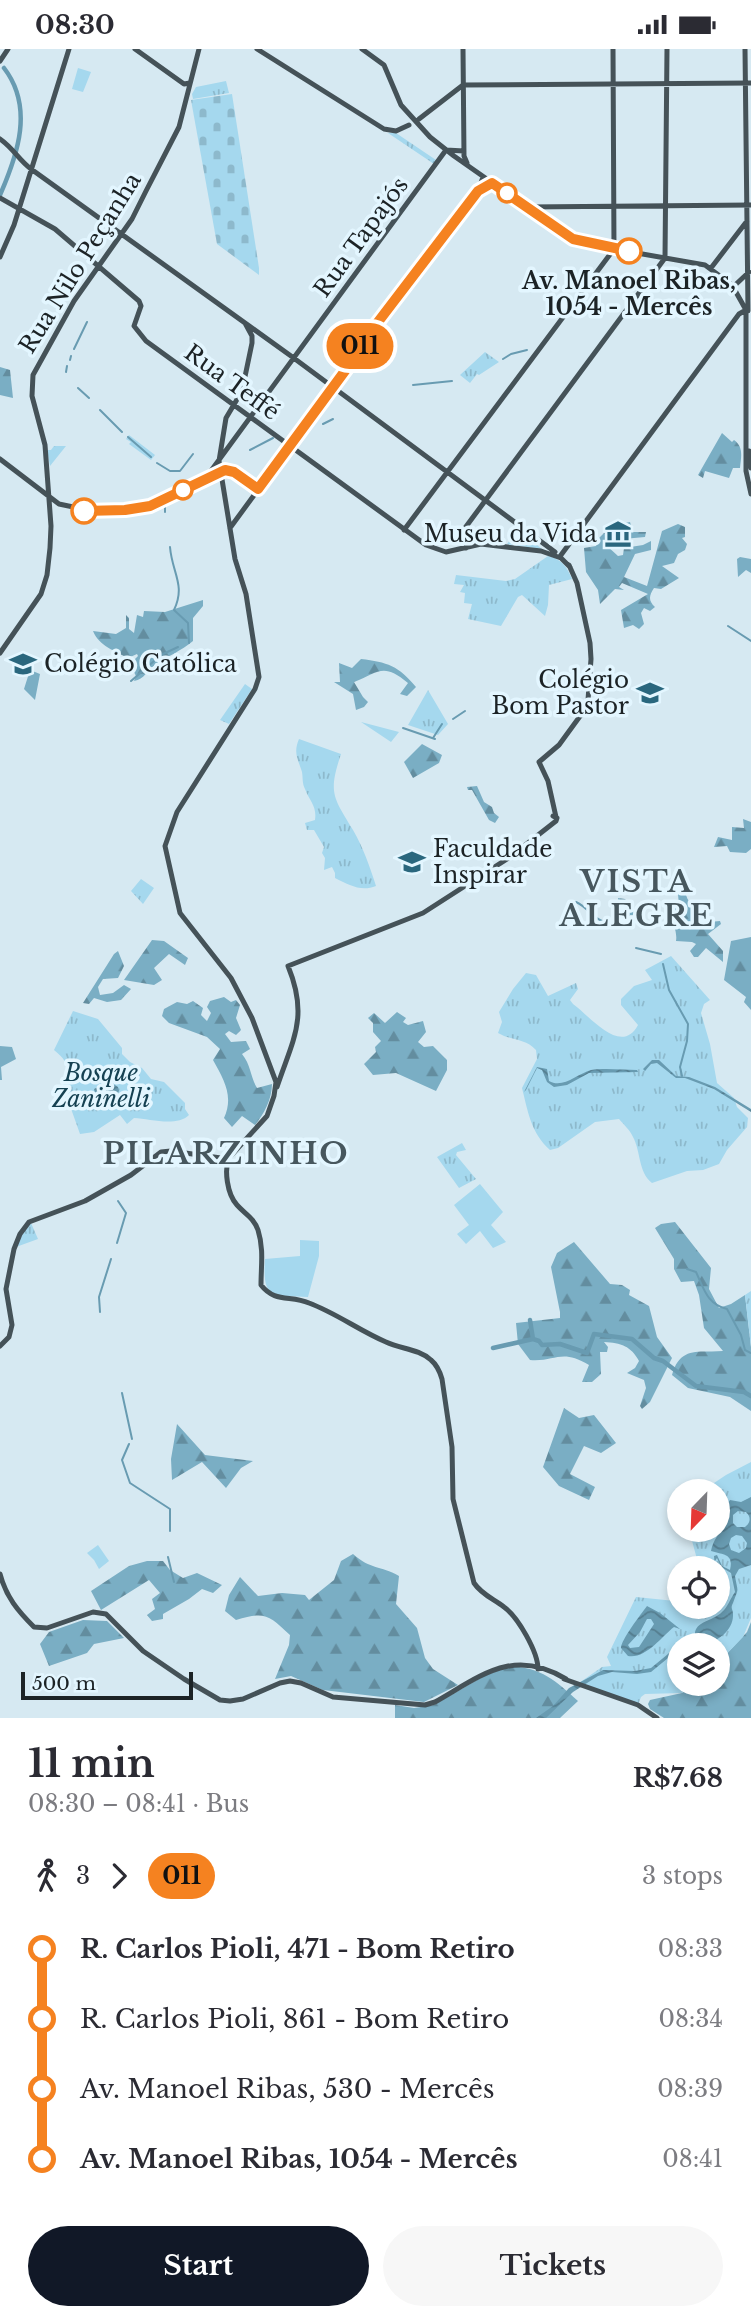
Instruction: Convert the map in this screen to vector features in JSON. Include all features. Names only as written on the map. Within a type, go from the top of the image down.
[{"type":"main road","points":[[1,59],[6,49]]},
{"type":"main road","points":[[0,257],[19,210],[69,49]]},
{"type":"main road","points":[[135,49],[184,84],[190,83]]},
{"type":"main road","name":"Rua Nilo Peçanha","points":[[0,653],[32,610],[45,583],[51,538],[44,441],[32,395],[32,379],[71,305],[136,211],[176,133],[200,49]]},
{"type":"main road","points":[[257,49],[361,114]]},
{"type":"main road","points":[[263,49],[369,120],[392,131],[409,125]]},
{"type":"main road","points":[[362,49],[384,65],[404,109],[443,148],[454,153],[483,177],[575,240],[710,268],[733,287],[748,309]]},
{"type":"main road","points":[[463,49],[464,153],[471,168]]},
{"type":"main road","points":[[404,530],[614,249],[613,49]]},
{"type":"main road","points":[[466,548],[467,542],[462,532],[665,258],[667,49]]},
{"type":"main road","points":[[745,49],[748,83],[751,494]]},
{"type":"main road","points":[[419,118],[463,85],[748,83]]},
{"type":"main road","points":[[183,112],[186,109],[191,112]]},
{"type":"main road","points":[[0,139],[31,169],[562,555],[577,583],[591,652],[587,705],[554,751],[539,762],[548,781],[554,819],[545,830],[510,857],[423,913],[288,966],[297,995],[297,1030],[269,1113],[236,1149]]},
{"type":"main road","name":"Rua Tapajós","points":[[205,479],[443,148]]},
{"type":"main road","points":[[454,153],[464,153]]},
{"type":"main road","points":[[276,1084],[252,1018],[231,978],[180,913],[165,848],[177,812],[259,681],[246,594],[235,559],[230,527],[232,519],[258,489],[333,388],[371,331],[478,191],[483,177]]},
{"type":"main road","points":[[478,191],[492,183]]},
{"type":"main road","points":[[0,198],[55,229],[98,266]]},
{"type":"main road","points":[[528,207],[749,205]]},
{"type":"main road","points":[[710,268],[749,221]]},
{"type":"main road","name":"Rua Teffé","points":[[98,266],[142,303],[134,323],[146,341],[429,547],[450,552],[466,548]]},
{"type":"main road","points":[[733,287],[749,271]]},
{"type":"main road","points":[[562,555],[739,314],[748,309]]},
{"type":"main road","points":[[232,519],[219,461],[226,418],[243,389],[253,341],[252,331]]},
{"type":"main road","points":[[221,445],[228,448]]},
{"type":"main road","points":[[0,459],[62,505]]},
{"type":"main road","points":[[50,510],[54,506],[62,505],[88,511],[135,509],[155,504],[220,471],[231,471],[258,489]]},
{"type":"main road","points":[[466,548],[484,544],[562,555]]},
{"type":"main road","points":[[567,719],[575,721]]},
{"type":"main road","points":[[274,1096],[281,1076]]},
{"type":"main road","points":[[257,1127],[228,1159],[227,1169],[231,1195],[257,1228],[263,1257],[263,1289],[275,1298],[301,1300],[321,1308],[389,1343],[420,1353],[433,1362],[442,1379],[452,1447],[453,1499],[474,1583],[481,1592],[512,1613],[536,1657],[537,1667]]},
{"type":"main road","points":[[228,1159],[242,1141]]},
{"type":"main road","points":[[0,1346],[9,1338],[12,1325],[6,1289],[14,1249],[29,1222],[85,1201],[128,1177],[161,1152],[172,1151],[228,1159]]},
{"type":"main road","points":[[0,1574],[11,1602],[34,1627],[47,1628],[93,1612],[106,1614],[143,1651],[212,1696],[230,1701],[290,1681],[333,1697],[425,1705],[489,1671],[505,1665],[519,1664],[537,1667],[619,1699],[652,1716]]},
{"type":"green space","points":[[78,68],[91,72],[83,92],[72,89]]},
{"type":"green space","points":[[226,81],[229,93],[193,99],[192,94],[196,87]]},
{"type":"green space","points":[[232,94],[259,275],[217,244],[191,100]]},
{"type":"green space","points":[[388,133],[396,133],[436,160],[434,164]]},
{"type":"green space","points":[[485,352],[499,362],[477,374],[470,383],[460,375]]},
{"type":"green space","points":[[0,367],[10,370],[13,398],[0,395]]},
{"type":"green space","points":[[722,433],[739,446],[740,468],[733,468],[729,478],[705,471],[703,478],[698,475]]},
{"type":"green space","points":[[129,435],[155,455],[151,460],[129,444],[131,442],[126,439]]},
{"type":"green space","points":[[54,446],[66,446],[50,466],[47,450]]},
{"type":"green space","points":[[630,522],[633,532],[646,532],[645,537],[623,539],[620,524]]},
{"type":"green space","points":[[678,524],[685,527],[685,537],[682,538],[687,544],[685,550],[678,554],[674,563],[662,566],[679,578],[661,589],[654,588],[650,598],[655,607],[650,611],[644,608],[641,613],[644,624],[639,629],[633,625],[624,628],[621,610],[648,594],[622,583],[619,587],[624,590],[615,589],[600,604],[598,590],[586,572],[584,548],[596,546],[604,533],[613,534],[613,540],[606,545],[618,556],[623,555],[624,548],[651,541],[651,550],[635,554],[624,577],[647,586],[662,531]]},
{"type":"green space","points":[[518,530],[542,549],[507,544]]},
{"type":"green space","points":[[548,556],[563,564],[572,579],[549,585],[545,616],[522,595],[518,597],[501,626],[468,619],[472,604],[464,603],[465,593],[460,592],[464,585],[454,584],[456,575],[506,581],[515,579]]},
{"type":"green space","points":[[737,559],[751,559],[751,573],[746,570],[738,577]]},
{"type":"green space","points":[[203,600],[203,606],[193,618],[193,641],[155,665],[138,680],[134,681],[134,672],[125,669],[137,654],[128,658],[99,641],[93,631],[116,634],[126,628],[126,615],[129,618],[129,629],[134,633],[137,615],[143,617],[144,611],[165,612]]},
{"type":"green space","points":[[361,659],[392,666],[416,687],[407,696],[400,694],[408,683],[387,671],[375,672],[354,682],[368,702],[356,710],[353,694],[334,682],[340,682],[339,663],[352,668]]},
{"type":"green space","points":[[30,670],[40,674],[35,700],[24,689]]},
{"type":"green space","points":[[245,684],[252,689],[229,724],[220,720]]},
{"type":"green space","points":[[428,690],[448,724],[438,735],[408,725]]},
{"type":"green space","points":[[595,701],[611,707],[626,706],[626,710],[589,713],[589,703]]},
{"type":"green space","points":[[361,722],[399,732],[391,742]]},
{"type":"green space","points":[[299,739],[341,754],[334,786],[337,802],[360,843],[376,886],[355,887],[335,878],[332,867],[324,870],[324,847],[314,830],[307,830],[305,823],[315,820],[315,815],[304,787],[297,756]]},
{"type":"green space","points":[[422,744],[442,755],[439,763],[413,778],[404,762]]},
{"type":"green space","points":[[477,786],[484,802],[492,807],[499,817],[495,823],[489,820],[472,790],[467,787]]},
{"type":"green space","points":[[743,819],[751,822],[751,849],[746,853],[730,852],[727,846],[714,847],[718,837],[732,840],[732,827],[744,828]]},
{"type":"green space","points":[[141,879],[154,888],[143,904],[131,891]]},
{"type":"green space","points":[[678,894],[686,895],[700,918],[709,922],[720,921],[721,924],[708,934],[723,951],[723,962],[706,948],[698,957],[694,957],[690,951],[696,944],[676,941],[672,917],[674,908],[679,906]]},
{"type":"green space","points":[[618,898],[625,899],[636,912],[635,915],[630,915],[624,924],[615,921],[619,914]]},
{"type":"green space","points":[[751,937],[751,1010],[744,1002],[746,997],[724,980],[731,941]]},
{"type":"green space","points":[[152,940],[164,941],[188,958],[185,965],[169,954],[154,968],[162,980],[154,985],[124,980]]},
{"type":"green space","points":[[118,951],[124,966],[118,978],[103,979],[98,987],[100,995],[113,993],[124,985],[131,989],[121,1000],[107,1002],[94,998],[89,1004],[83,1003],[114,954]]},
{"type":"green space","points":[[671,956],[710,1000],[704,1004],[701,1013],[717,1083],[734,1098],[737,1107],[748,1118],[747,1127],[719,1164],[652,1183],[644,1173],[632,1134],[619,1119],[595,1122],[558,1148],[550,1150],[534,1129],[522,1088],[537,1059],[536,1050],[527,1043],[498,1033],[502,1022],[499,1012],[513,989],[526,973],[536,975],[548,996],[576,983],[578,989],[570,1000],[573,1004],[605,1031],[623,1037],[631,1034],[638,1025],[621,1005],[621,999],[634,986],[652,980],[645,970]]},
{"type":"green space","points":[[224,997],[231,1002],[236,1000],[240,1005],[236,1018],[241,1030],[236,1035],[229,1031],[225,1034],[231,1042],[246,1041],[250,1049],[242,1054],[257,1088],[272,1084],[267,1106],[255,1125],[242,1116],[232,1127],[224,1118],[228,1095],[213,1060],[220,1049],[207,1037],[169,1023],[162,1016],[164,1009],[177,1002],[187,1004],[193,1001],[203,1008],[201,1015],[207,1021],[211,1013],[207,1007],[210,1001]]},
{"type":"green space","name":"Bosque Zaninelli","points":[[73,1011],[98,1019],[122,1048],[122,1054],[142,1068],[151,1079],[164,1082],[185,1103],[189,1115],[178,1121],[134,1118],[127,1124],[120,1115],[94,1132],[80,1134],[69,1103],[58,1096],[68,1071],[65,1061],[54,1050]]},
{"type":"green space","points":[[397,1012],[406,1018],[403,1022],[408,1025],[423,1021],[426,1032],[418,1042],[424,1047],[433,1046],[447,1060],[447,1070],[436,1091],[396,1073],[373,1075],[364,1064],[376,1052],[375,1047],[381,1041],[373,1032],[373,1023],[368,1018],[374,1013],[385,1023]]},
{"type":"green space","points":[[0,1046],[12,1047],[16,1059],[1,1067],[2,1080],[0,1080]]},
{"type":"green space","points":[[462,1143],[466,1150],[457,1152],[456,1155],[476,1179],[459,1188],[437,1157]]},
{"type":"green space","points":[[480,1184],[503,1212],[491,1225],[506,1242],[493,1248],[480,1231],[466,1244],[457,1234],[469,1225],[454,1205]]},
{"type":"green space","points":[[675,1222],[711,1268],[709,1289],[719,1308],[745,1295],[751,1347],[751,1411],[730,1397],[688,1388],[672,1375],[680,1359],[686,1355],[723,1351],[704,1328],[694,1281],[681,1282],[674,1269],[674,1259],[655,1228],[661,1224]]},
{"type":"green space","points":[[31,1223],[38,1239],[16,1247],[24,1231]]},
{"type":"green space","points":[[300,1240],[319,1241],[319,1256],[308,1297],[272,1293],[266,1282],[265,1259],[300,1256]]},
{"type":"green space","points":[[574,1242],[610,1284],[622,1285],[630,1290],[629,1295],[649,1306],[657,1337],[672,1358],[650,1402],[642,1409],[640,1406],[646,1388],[644,1380],[627,1373],[635,1368],[639,1361],[625,1346],[604,1342],[608,1347],[607,1352],[600,1352],[601,1374],[592,1382],[582,1382],[589,1365],[565,1356],[530,1360],[518,1344],[516,1323],[560,1318],[551,1267],[557,1253]]},
{"type":"green space","points":[[751,1291],[751,1347],[745,1295]]},
{"type":"green space","points":[[564,1408],[579,1418],[594,1415],[616,1443],[601,1453],[584,1446],[570,1474],[595,1487],[589,1500],[559,1486],[543,1467]]},
{"type":"green space","points":[[177,1424],[205,1455],[253,1461],[241,1468],[226,1488],[202,1462],[172,1480],[171,1459]]},
{"type":"green space","points":[[751,1462],[751,1618],[743,1637],[730,1651],[730,1633],[667,1633],[667,1693],[645,1694],[638,1705],[579,1683],[602,1667],[611,1666],[607,1657],[636,1597],[667,1600],[667,1619],[730,1619],[730,1556],[696,1556],[692,1542],[730,1542],[730,1479],[720,1479]]},
{"type":"green space","points":[[98,1545],[109,1561],[99,1569],[87,1553]]},
{"type":"green space","points":[[353,1554],[365,1563],[399,1576],[396,1604],[417,1628],[425,1658],[433,1669],[458,1685],[424,1702],[323,1690],[291,1676],[275,1679],[289,1645],[290,1635],[266,1617],[254,1616],[236,1620],[225,1611],[229,1595],[240,1577],[258,1596],[282,1593],[305,1595],[309,1600],[334,1580],[341,1561]]},
{"type":"green space","points":[[147,1561],[163,1561],[170,1570],[183,1578],[197,1573],[222,1585],[213,1593],[202,1589],[163,1614],[163,1619],[152,1621],[147,1615],[155,1609],[152,1599],[160,1593],[149,1580],[101,1610],[91,1591],[129,1566]]},
{"type":"green space","points":[[83,1620],[107,1621],[124,1638],[94,1644],[87,1653],[49,1666],[40,1644],[49,1632]]},
{"type":"green space","points":[[751,1622],[751,1718],[664,1718],[650,1709],[650,1700],[668,1696],[730,1696],[730,1650],[747,1632]]},
{"type":"green space","points":[[510,1666],[540,1672],[578,1701],[560,1718],[395,1718],[395,1705],[414,1708],[434,1705],[484,1676]]},
{"type":"water","points":[[652,1060],[659,1060],[676,1076],[689,1077],[715,1087],[751,1109],[751,1112],[714,1089],[685,1078],[676,1078],[657,1063],[651,1064],[645,1071],[643,1069]]},
{"type":"water","points":[[537,1067],[547,1069],[549,1081],[554,1083],[565,1082],[591,1070],[638,1072],[589,1073],[567,1085],[554,1087],[547,1082],[542,1070],[537,1068],[524,1092]]},
{"type":"water","points":[[104,1078],[118,1087],[119,1091],[111,1099],[112,1107],[105,1110],[98,1109],[94,1089],[103,1085]]},
{"type":"water","points":[[751,1497],[751,1565],[739,1569],[735,1576],[737,1590],[732,1606],[732,1621],[726,1632],[696,1633],[698,1626],[711,1619],[730,1619],[730,1601],[735,1592],[730,1572],[730,1556],[711,1551],[714,1542],[730,1542],[731,1550],[739,1553],[746,1548],[747,1543],[742,1536],[736,1535],[730,1541],[730,1500],[741,1502]],"holes":[[[738,1511],[746,1512],[749,1521],[745,1527],[737,1527],[733,1523],[733,1515]]]},
{"type":"water","points":[[647,1606],[680,1629],[674,1627],[647,1651],[635,1656],[628,1656],[621,1648]],"holes":[[[647,1619],[651,1619],[654,1624],[639,1647],[630,1648],[628,1645]]]},
{"type":"water","points":[[667,1655],[667,1659],[651,1672],[612,1672],[598,1676],[573,1692],[546,1718],[536,1718],[553,1706],[569,1688],[603,1670],[635,1671],[651,1668]]},
{"type":"waterway","points":[[0,195],[17,147],[21,115],[19,99],[4,68]]},
{"type":"waterway","points":[[74,349],[87,322]]},
{"type":"waterway","points":[[503,359],[527,350]]},
{"type":"waterway","points":[[70,360],[71,356]]},
{"type":"waterway","points":[[66,372],[67,366]]},
{"type":"waterway","points":[[413,385],[452,381]]},
{"type":"waterway","points":[[78,388],[89,398]]},
{"type":"waterway","points":[[100,410],[122,432]]},
{"type":"waterway","points":[[323,424],[333,419]]},
{"type":"waterway","points":[[128,437],[151,457]]},
{"type":"waterway","points":[[250,450],[273,438]]},
{"type":"waterway","points":[[157,463],[170,471],[180,471],[193,454]]},
{"type":"waterway","points":[[165,505],[165,512]]},
{"type":"waterway","points":[[170,547],[179,586],[174,610],[188,623],[189,643]]},
{"type":"waterway","points":[[728,626],[751,641]]},
{"type":"waterway","points":[[131,681],[161,655],[178,647]]},
{"type":"waterway","points":[[453,719],[465,711]]},
{"type":"waterway","points":[[433,738],[442,724]]},
{"type":"waterway","points":[[403,728],[435,739]]},
{"type":"waterway","points":[[576,902],[602,921]]},
{"type":"waterway","points":[[636,948],[661,954]]},
{"type":"waterway","points":[[663,964],[669,990],[688,1024],[687,1041],[680,1067],[682,1076]]},
{"type":"waterway","points":[[117,1243],[126,1213],[118,1201]]},
{"type":"waterway","points":[[100,1312],[99,1297],[111,1259]]},
{"type":"waterway","points":[[687,1269],[696,1272],[711,1300],[727,1309],[741,1335],[745,1350],[751,1353]]},
{"type":"waterway","points":[[530,1320],[533,1339]]},
{"type":"waterway","points":[[493,1348],[533,1339],[542,1345],[560,1344],[587,1353],[594,1334],[632,1339],[654,1358],[663,1361],[696,1386],[744,1392],[751,1396]]},
{"type":"waterway","points":[[122,1393],[132,1439]]},
{"type":"waterway","points":[[129,1444],[122,1460],[130,1483],[170,1509],[170,1531]]},
{"type":"waterway","points":[[168,1557],[174,1582]]},
{"type":"bus line","name":"011","points":[[84,511],[125,510],[150,506],[225,470],[234,472],[258,489],[350,364],[377,322],[485,185],[492,183],[575,240],[629,251]]},
{"type":"place","name":"Av. Manoel Ribas, 1054 - Mercês","points":[[629,251]]},
{"type":"place","name":"Museu da Vida","points":[[618,534]]},
{"type":"place","name":"Colégio Católica","points":[[23,664]]},
{"type":"place","name":"Colégio Bom Pastor","points":[[650,693]]},
{"type":"place","name":"Faculdade Inspirar","points":[[412,862]]},
{"type":"district","name":"VISTA ALEGRE","points":[[637,898]]},
{"type":"district","name":"PILARZINHO","points":[[226,1153]]}]
